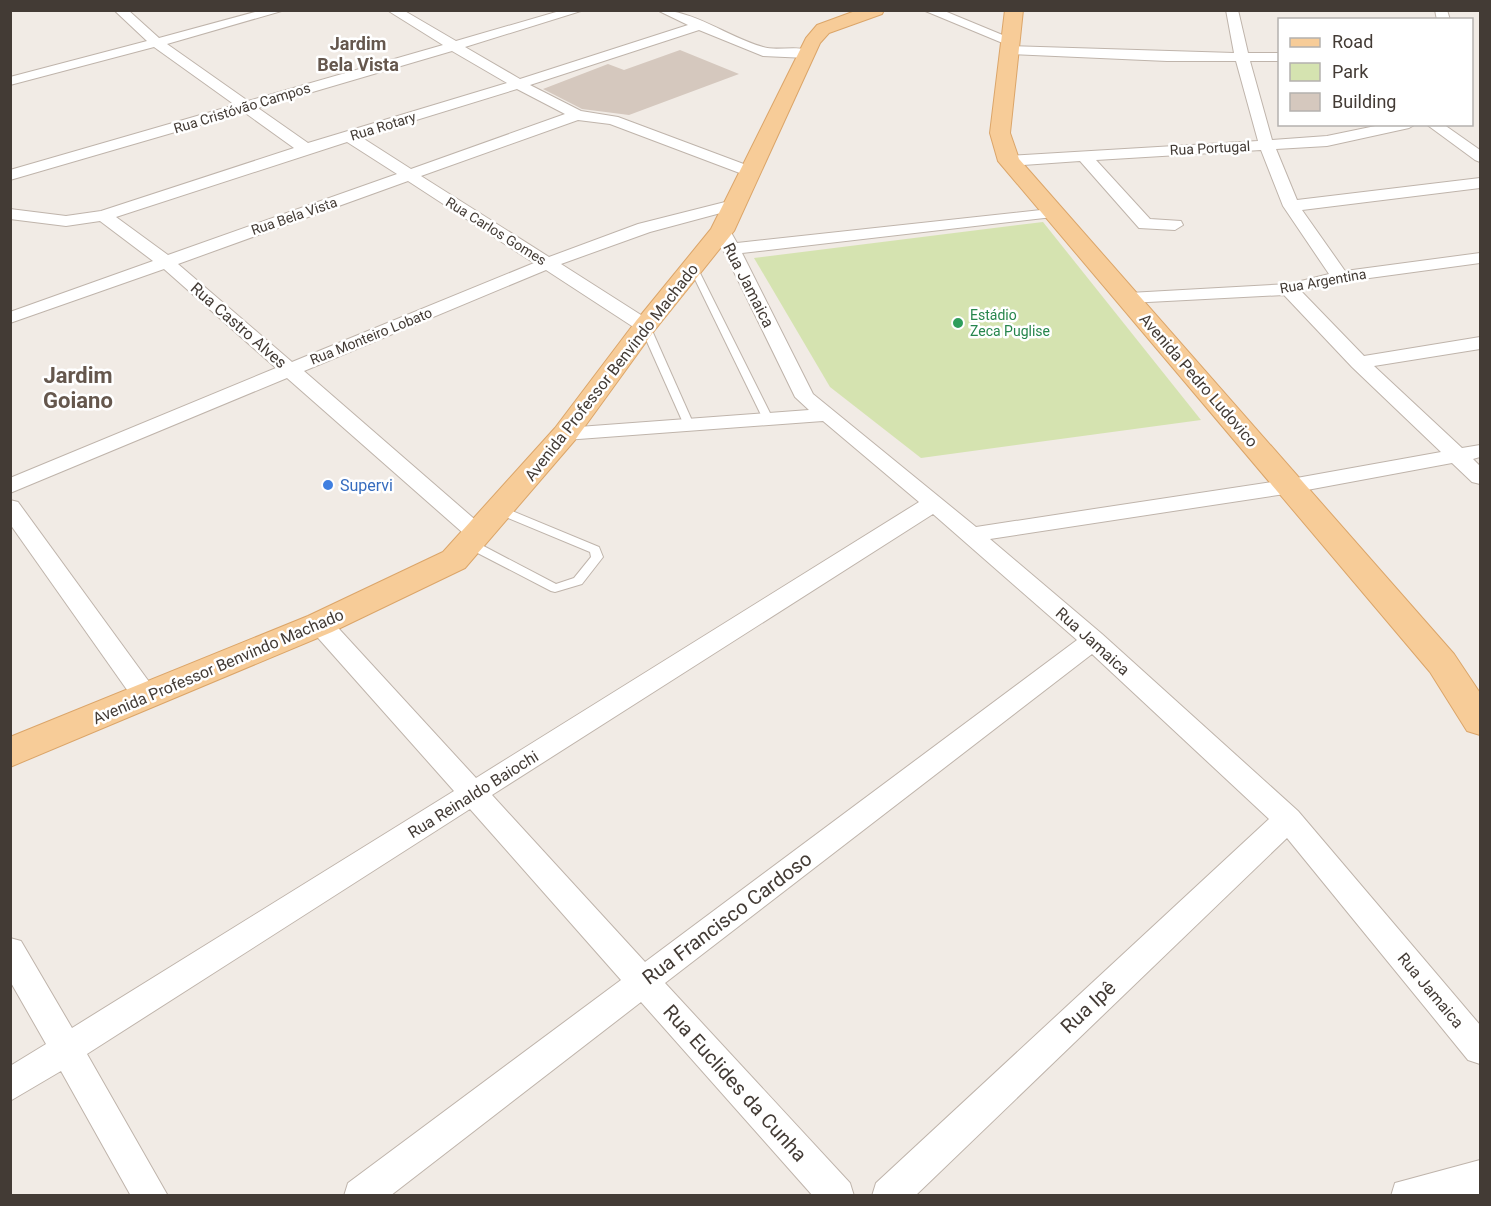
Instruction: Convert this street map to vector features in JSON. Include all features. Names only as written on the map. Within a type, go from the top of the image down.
[{"type":"main road","name":"Avenida Professor Benvindo Machado","points":[[10,753],[320,624],[454,560],[565,434],[645,326],[693,267],[726,240],[736,204],[807,54],[823,29],[876,10]]},
{"type":"main road","name":"Avenida Pedro Ludovico","points":[[1014,10],[1000,133],[1009,161],[1442,663],[1480,721]]},
{"type":"street","points":[[120,10],[156,42],[306,149]]},
{"type":"street","points":[[10,81],[279,10]]},
{"type":"street","points":[[393,10],[453,47],[577,115],[612,120],[751,172]]},
{"type":"street","name":"Rua Cristóvão Campos","points":[[10,176],[578,10]]},
{"type":"street","points":[[663,10],[763,52],[807,54]]},
{"type":"street","points":[[930,10],[1009,45],[1242,58],[1278,57]]},
{"type":"street","points":[[1232,10],[1242,58],[1267,146],[1291,206],[1340,277]]},
{"type":"street","name":"Rua Rotary","points":[[10,214],[66,221],[103,216],[306,149],[698,26]]},
{"type":"street","name":"Rua Bela Vista","points":[[10,318],[577,115]]},
{"type":"street","name":"Rua Portugal","points":[[1009,161],[1267,146],[1353,137],[1400,126]]},
{"type":"street","points":[[1436,126],[1480,157]]},
{"type":"street","name":"Rua Carlos Gomes","points":[[348,136],[645,326]]},
{"type":"street","points":[[1084,156],[1145,224],[1174,225]]},
{"type":"street","points":[[1291,206],[1480,183]]},
{"type":"street","name":"Rua Monteiro Lobato","points":[[10,486],[548,264],[644,228],[736,204]]},
{"type":"street","points":[[726,240],[1053,212]]},
{"type":"street","name":"Rua Castro Alves","points":[[103,216],[165,261],[290,369],[474,540]]},
{"type":"street","name":"Rua Jamaica","points":[[726,240],[805,398],[971,534],[1093,640],[1288,819],[1480,1049]]},
{"type":"street","name":"Rua Argentina","points":[[1129,298],[1289,289],[1340,277],[1480,258]]},
{"type":"street","points":[[1289,289],[1359,363],[1480,477]]},
{"type":"street","points":[[1359,363],[1480,343]]},
{"type":"street","points":[[565,434],[827,415]]},
{"type":"street","points":[[971,534],[1291,486],[1480,451]]},
{"type":"street","name":"Rua Reinaldo Baiochi","points":[[10,1085],[934,503]]},
{"type":"street","points":[[10,507],[146,697]]},
{"type":"street","name":"Rua Euclides da Cunha","points":[[320,624],[837,1196]]},
{"type":"street","name":"Rua Francisco Cardoso","points":[[361,1196],[1093,640]]},
{"type":"street","name":"Rua Ipê","points":[[889,1196],[1288,819]]},
{"type":"street","points":[[10,951],[151,1196]]},
{"type":"street","points":[[1408,1196],[1480,1177]]},
{"type":"lane","points":[[693,267],[768,419]]},
{"type":"lane","points":[[645,326],[689,425]]},
{"type":"lane","points":[[474,540],[555,588],[578,581],[597,557],[595,550],[500,510]]},
{"type":"green space","name":"Estádio Zeca Puglise","points":[[1043,222],[1201,420],[921,458],[830,387],[754,258]]},
{"type":"building","points":[[680,50],[739,74],[629,115],[582,109],[543,89],[608,64],[624,70]]},
{"type":"place","name":"Estádio Zeca Puglise","points":[[958,323]]},
{"type":"place","name":"Supervi","points":[[328,485]]},
{"type":"district","name":"Jardim Bela Vista","points":[[358,54]]},
{"type":"district","name":"Jardim Goiano","points":[[78,388]]}]
